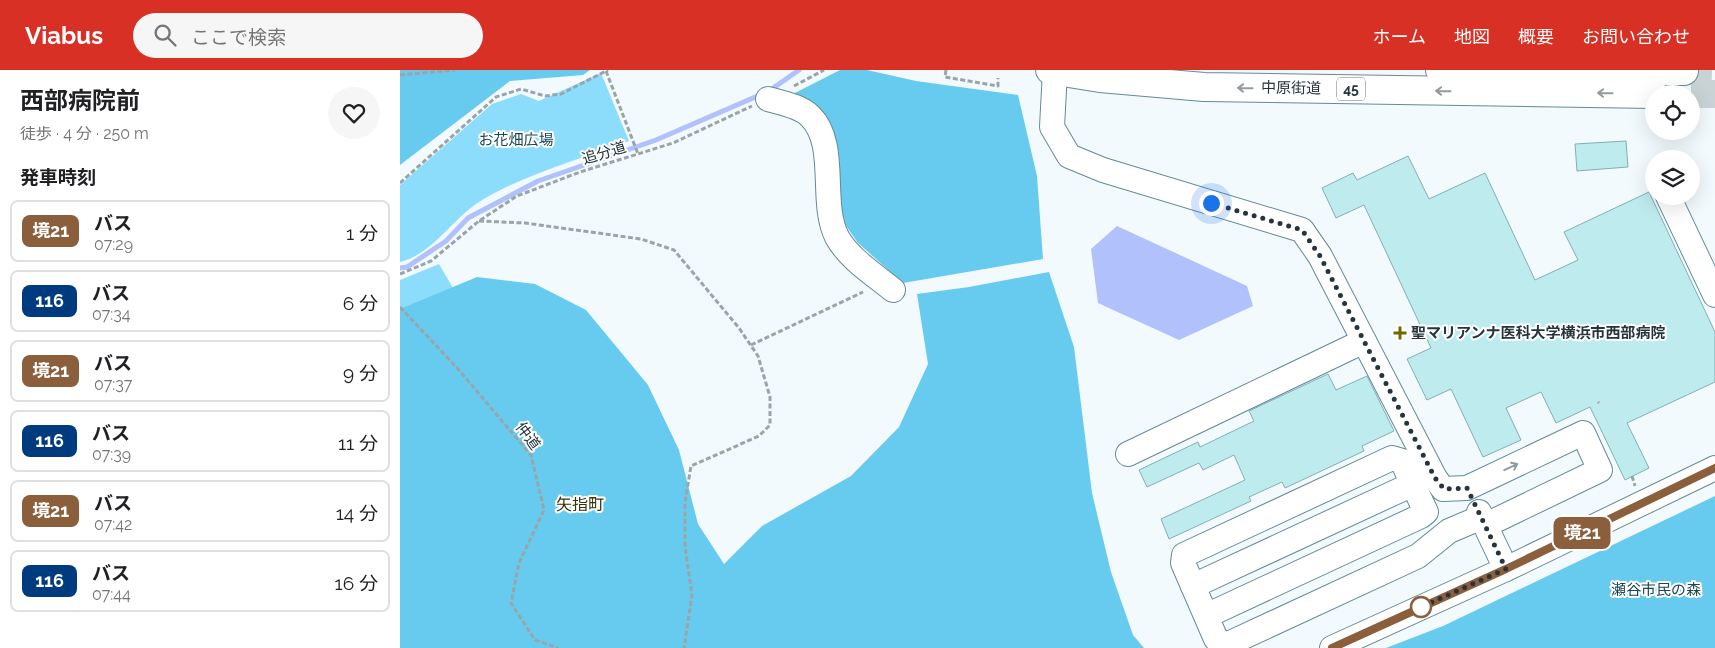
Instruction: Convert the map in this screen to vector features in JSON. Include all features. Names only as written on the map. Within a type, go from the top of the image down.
[{"type":"main road","name":"中原街道","points":[[1053,70],[1100,78],[1204,87],[1645,94]]},
{"type":"main road","points":[[1440,70],[1525,72],[1684,71]]},
{"type":"street","points":[[1053,70],[1052,127],[1069,156],[1103,170],[1302,230],[1320,256],[1435,478],[1444,489],[1467,488],[1583,433],[1600,470],[1484,521],[1450,531],[1418,556],[1226,645],[1216,639],[1206,616],[1183,563],[1184,555],[1392,458],[1402,461],[1426,512],[1206,616]]},
{"type":"street","points":[[768,99],[792,106],[810,116],[824,139],[829,212],[838,238],[855,258],[889,286]]},
{"type":"street","points":[[1672,205],[1715,295]]},
{"type":"street","points":[[1128,454],[1364,341]]},
{"type":"street","points":[[1332,648],[1506,569],[1715,468]]},
{"type":"street","points":[[1193,586],[1413,484]]},
{"type":"street","points":[[1467,488],[1506,569]]},
{"type":"path","points":[[400,76],[455,70]]},
{"type":"path","points":[[400,183],[496,97],[521,89],[544,96],[561,94],[607,70],[638,154]]},
{"type":"path","name":"追分道","points":[[400,274],[431,262],[479,221],[517,196],[580,172],[673,144],[824,70]]},
{"type":"path","points":[[946,70],[945,78],[998,86],[998,78]]},
{"type":"path","points":[[479,221],[525,223],[641,239],[674,250],[758,356],[770,397],[770,425],[759,436],[691,466],[685,502],[684,546],[692,595],[684,648]]},
{"type":"path","points":[[751,345],[812,314],[889,286]]},
{"type":"path","name":"仲道","points":[[400,307],[458,369],[532,455],[544,510],[518,563],[511,603],[535,640],[558,648]]},
{"type":"path","points":[[1632,476],[1636,489]]},
{"type":"green space","points":[[400,70],[590,70],[583,75],[510,81],[400,165]]},
{"type":"green space","points":[[840,70],[867,70],[916,81],[1018,95],[1037,176],[1043,259],[903,283],[858,243],[842,220],[837,195],[837,144],[822,114],[793,94]]},
{"type":"green space","name":"お花畑広場","points":[[601,73],[629,141],[571,161],[492,194],[467,211],[422,252],[400,262],[400,185],[492,104],[521,94],[539,101]]},
{"type":"green space","points":[[439,264],[467,312],[400,348],[400,280]]},
{"type":"green space","points":[[1049,272],[1074,347],[1092,493],[1111,572],[1133,635],[1144,648],[400,648],[400,309],[477,277],[535,284],[586,310],[648,385],[679,450],[698,524],[724,564],[762,526],[851,476],[899,427],[928,364],[917,294],[969,287]]},
{"type":"green space","name":"瀬谷市民の森","points":[[1715,496],[1715,648],[1386,648],[1443,626]]},
{"type":"shaded area","points":[[1117,226],[1247,286],[1253,306],[1179,340],[1098,303],[1091,249]]},
{"type":"building","points":[[1626,141],[1628,167],[1577,171],[1575,144]]},
{"type":"building","points":[[1408,156],[1429,199],[1485,173],[1535,280],[1578,260],[1564,232],[1645,194],[1645,205],[1655,205],[1715,332],[1715,382],[1627,423],[1649,468],[1625,480],[1590,407],[1556,423],[1541,392],[1506,408],[1521,440],[1483,457],[1451,389],[1427,400],[1407,359],[1431,348],[1364,205],[1336,218],[1322,188],[1353,173],[1357,180]]},
{"type":"building","points":[[1328,374],[1336,390],[1367,376],[1394,431],[1362,446],[1364,451],[1285,488],[1282,482],[1249,497],[1251,501],[1169,539],[1161,519],[1245,480],[1234,455],[1203,470],[1199,463],[1147,487],[1139,470],[1198,442],[1200,447],[1254,421],[1249,411]]},
{"type":"waterway","points":[[400,268],[407,267],[446,241],[468,218],[538,181],[656,140],[769,91],[799,70]]},
{"type":"tunnel","points":[[1684,71],[1715,72]]},
{"type":"tunnel","points":[[1700,94],[1715,94]]},
{"type":"bus line","name":"境21","points":[[1332,648],[1506,569],[1715,468]]},
{"type":"place","name":"聖マリアンナ医科大学横浜市西部病院","points":[[1400,333]]},
{"type":"district","name":"矢指町","points":[[580,504]]},
{"type":"route","points":[[1211,203],[1302,230],[1320,256],[1435,478],[1444,489],[1467,488],[1506,569],[1419,608],[1421,607]]}]
